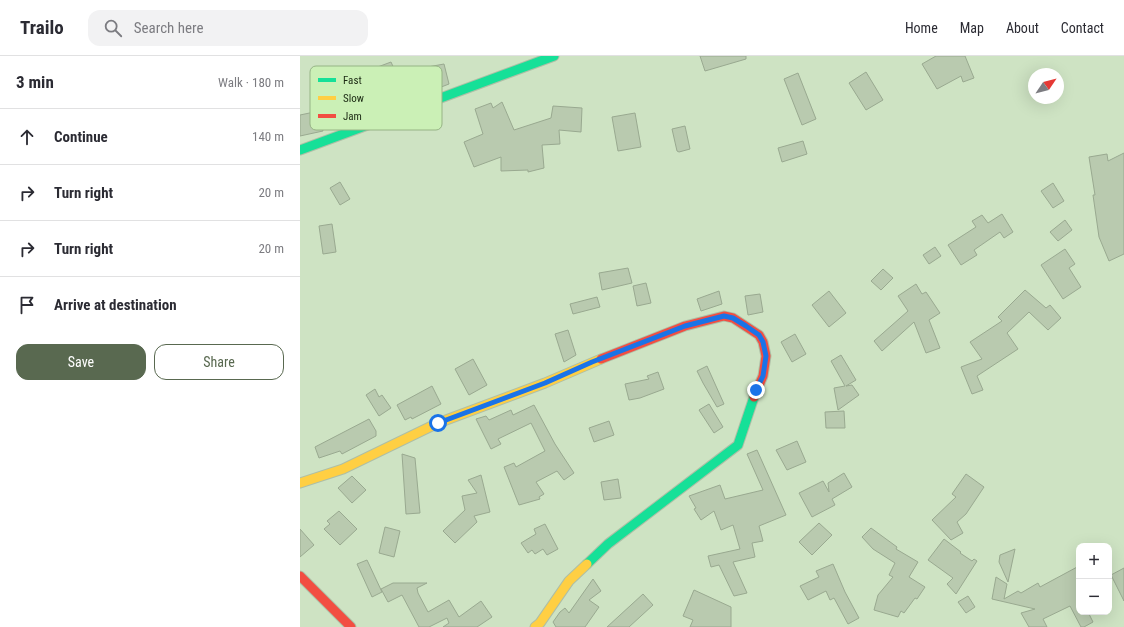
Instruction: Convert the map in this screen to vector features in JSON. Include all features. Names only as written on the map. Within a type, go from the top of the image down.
[{"type":"street","points":[[442,97],[554,56]]},
{"type":"street","points":[[300,150],[354,130]]},
{"type":"street","points":[[300,482],[343,469],[438,423],[545,383],[592,362],[685,326],[724,316],[733,318],[759,335],[763,342],[766,356],[763,376],[756,390],[738,445],[608,544],[569,581],[536,627]]},
{"type":"street","points":[[300,576],[351,627]]},
{"type":"building","points":[[700,56],[746,56],[746,59],[705,71]]},
{"type":"building","points":[[936,56],[965,56],[974,78],[963,82],[961,76],[937,89],[922,64]]},
{"type":"building","points":[[391,62],[393,66],[380,66]]},
{"type":"building","points":[[444,64],[449,84],[442,87],[442,66],[433,66]]},
{"type":"building","points":[[866,72],[883,100],[866,110],[849,83]]},
{"type":"building","points":[[798,73],[816,119],[802,125],[784,79]]},
{"type":"building","points":[[502,102],[514,130],[551,118],[553,106],[582,108],[581,132],[559,130],[560,144],[542,145],[544,168],[528,172],[528,170],[501,171],[501,157],[474,167],[464,142],[483,134],[475,109],[491,103],[493,108]]},
{"type":"building","points":[[310,113],[310,130],[323,131],[300,136],[300,115]]},
{"type":"building","points":[[635,113],[641,147],[618,151],[612,117]]},
{"type":"building","points":[[685,126],[690,149],[679,152],[677,151],[672,129]]},
{"type":"building","points":[[803,141],[807,154],[782,162],[778,148]]},
{"type":"building","points":[[1124,153],[1124,254],[1109,261],[1099,237],[1093,195],[1095,195],[1089,157],[1107,154],[1108,161]]},
{"type":"building","points":[[340,182],[350,199],[340,205],[330,188]]},
{"type":"building","points":[[1053,183],[1064,201],[1053,208],[1041,191]]},
{"type":"building","points":[[1002,214],[1013,232],[1004,238],[1000,232],[974,250],[977,255],[961,265],[948,245],[976,227],[972,221],[982,215],[988,223]]},
{"type":"building","points":[[1065,220],[1072,230],[1058,241],[1050,232]]},
{"type":"building","points":[[332,224],[336,252],[323,254],[319,226]]},
{"type":"building","points":[[935,247],[941,256],[929,264],[923,255]]},
{"type":"building","points":[[1065,249],[1075,264],[1069,268],[1081,287],[1063,299],[1041,265]]},
{"type":"building","points":[[628,268],[632,283],[602,290],[599,273]]},
{"type":"building","points":[[883,269],[893,278],[881,290],[871,281]]},
{"type":"building","points":[[646,283],[651,303],[637,306],[633,286]]},
{"type":"building","points":[[916,284],[922,294],[926,292],[940,313],[929,320],[940,348],[926,353],[914,322],[882,351],[874,341],[908,311],[898,296]]},
{"type":"building","points":[[1025,290],[1046,308],[1050,305],[1061,318],[1048,330],[1029,312],[1007,333],[1018,349],[977,376],[983,390],[972,394],[961,367],[982,359],[970,342],[1002,321],[998,317]]},
{"type":"building","points":[[719,291],[722,304],[701,311],[697,299]]},
{"type":"building","points":[[829,291],[846,313],[829,327],[812,305]]},
{"type":"building","points":[[760,294],[763,312],[748,315],[745,296]]},
{"type":"building","points":[[597,297],[600,307],[573,314],[570,304]]},
{"type":"building","points":[[568,330],[576,355],[564,362],[555,334]]},
{"type":"building","points":[[795,334],[806,354],[792,362],[781,342]]},
{"type":"building","points":[[841,355],[856,380],[846,386],[852,385],[859,395],[838,410],[834,388],[845,386],[831,361]]},
{"type":"building","points":[[473,359],[487,385],[469,395],[455,369]]},
{"type":"building","points":[[707,366],[724,404],[717,407],[697,371]]},
{"type":"building","points":[[658,372],[664,389],[640,398],[629,400],[625,384],[649,379],[647,376]]},
{"type":"building","points":[[432,386],[441,404],[412,419],[411,417],[405,420],[397,405]]},
{"type":"building","points":[[375,389],[379,397],[382,395],[391,408],[379,416],[366,395]]},
{"type":"building","points":[[709,404],[723,427],[714,433],[699,410]]},
{"type":"building","points":[[534,405],[555,444],[574,473],[564,480],[557,471],[536,482],[544,494],[539,497],[540,499],[519,505],[504,467],[514,463],[516,467],[545,451],[531,423],[498,439],[501,444],[491,449],[476,419],[486,416],[489,420],[511,410],[513,415]]},
{"type":"building","points":[[844,411],[845,428],[826,428],[825,412]]},
{"type":"building","points":[[369,419],[376,431],[376,436],[342,454],[340,451],[319,458],[315,447]]},
{"type":"building","points":[[609,421],[614,435],[594,442],[589,428]]},
{"type":"building","points":[[797,441],[806,462],[787,470],[776,450]]},
{"type":"building","points":[[757,450],[786,515],[759,526],[763,541],[752,543],[755,557],[733,562],[747,593],[734,596],[719,565],[711,567],[708,556],[740,549],[733,525],[721,530],[714,511],[701,520],[694,509],[696,508],[689,496],[720,485],[725,499],[763,490],[747,454]]},
{"type":"building","points":[[402,454],[415,458],[420,513],[406,514]]},
{"type":"building","points":[[844,473],[852,487],[832,499],[835,505],[812,517],[799,493],[823,481],[829,492],[828,483]]},
{"type":"building","points":[[966,474],[984,487],[966,514],[957,522],[963,533],[951,540],[932,520],[956,497],[952,494]]},
{"type":"building","points":[[481,475],[490,512],[474,516],[477,522],[455,543],[443,531],[465,510],[462,496],[477,493],[468,480]]},
{"type":"building","points":[[352,476],[366,490],[352,503],[338,488]]},
{"type":"building","points":[[618,479],[621,498],[604,500],[601,482]]},
{"type":"building","points":[[339,511],[357,529],[340,545],[324,529],[330,524],[327,521]]},
{"type":"building","points":[[819,523],[832,535],[812,555],[799,542]]},
{"type":"building","points":[[545,524],[558,549],[547,555],[543,549],[535,554],[532,550],[528,553],[521,543],[536,534],[534,529]]},
{"type":"building","points":[[385,527],[400,531],[394,557],[379,553]]},
{"type":"building","points":[[871,528],[897,547],[896,549],[918,562],[909,577],[925,587],[917,599],[915,598],[904,613],[901,611],[898,617],[874,610],[878,595],[893,577],[889,575],[895,563],[873,549],[862,537]]},
{"type":"building","points":[[300,529],[314,545],[300,557]]},
{"type":"building","points":[[944,539],[972,561],[974,559],[977,561],[956,594],[947,584],[953,578],[928,560]]},
{"type":"building","points":[[1015,549],[1008,582],[999,562],[1000,555]]},
{"type":"building","points":[[367,560],[382,592],[372,597],[357,564]]},
{"type":"building","points":[[833,564],[845,592],[859,618],[848,624],[834,598],[830,600],[826,591],[808,600],[800,586],[819,577],[816,571]]},
{"type":"building","points":[[1076,568],[1076,615],[1090,615],[1093,622],[1081,627],[1070,606],[1043,619],[1047,627],[1029,627],[1021,613],[1035,609],[992,599],[996,577],[1007,584],[1004,599],[1018,591],[1021,593],[1038,583],[1040,587]]},
{"type":"building","points":[[1124,568],[1124,601],[1112,577],[1112,574]]},
{"type":"building","points":[[593,579],[601,591],[589,600],[599,607],[585,627],[556,627],[553,622],[560,612],[565,608],[569,613]]},
{"type":"building","points":[[393,583],[427,583],[417,588],[428,612],[449,600],[459,617],[481,601],[492,617],[477,627],[443,627],[449,623],[447,618],[429,627],[419,627],[402,595],[388,602],[381,589]]},
{"type":"building","points":[[694,590],[731,607],[731,627],[690,627],[693,620],[683,616]]},
{"type":"building","points":[[643,594],[653,605],[629,627],[607,627]]},
{"type":"building","points":[[968,596],[975,607],[966,613],[958,602]]},
{"type":"traffic: fast","points":[[442,97],[554,56]]},
{"type":"traffic: fast","points":[[300,150],[354,130]]},
{"type":"traffic: fast","points":[[587,564],[608,544],[738,445],[754,397]]},
{"type":"traffic: slow","points":[[300,483],[343,469],[438,423],[545,383],[601,359]]},
{"type":"traffic: slow","points":[[535,627],[540,623],[569,581],[587,564]]},
{"type":"traffic: jam","points":[[601,359],[685,326],[724,316],[733,318],[759,335],[763,342],[766,356],[763,376],[754,397]]},
{"type":"traffic: jam","points":[[300,576],[351,627]]},
{"type":"route","points":[[438,423],[545,383],[592,362],[628,350],[685,326],[724,316],[733,318],[746,326],[759,335],[763,342],[766,356],[763,376],[756,390]]}]
